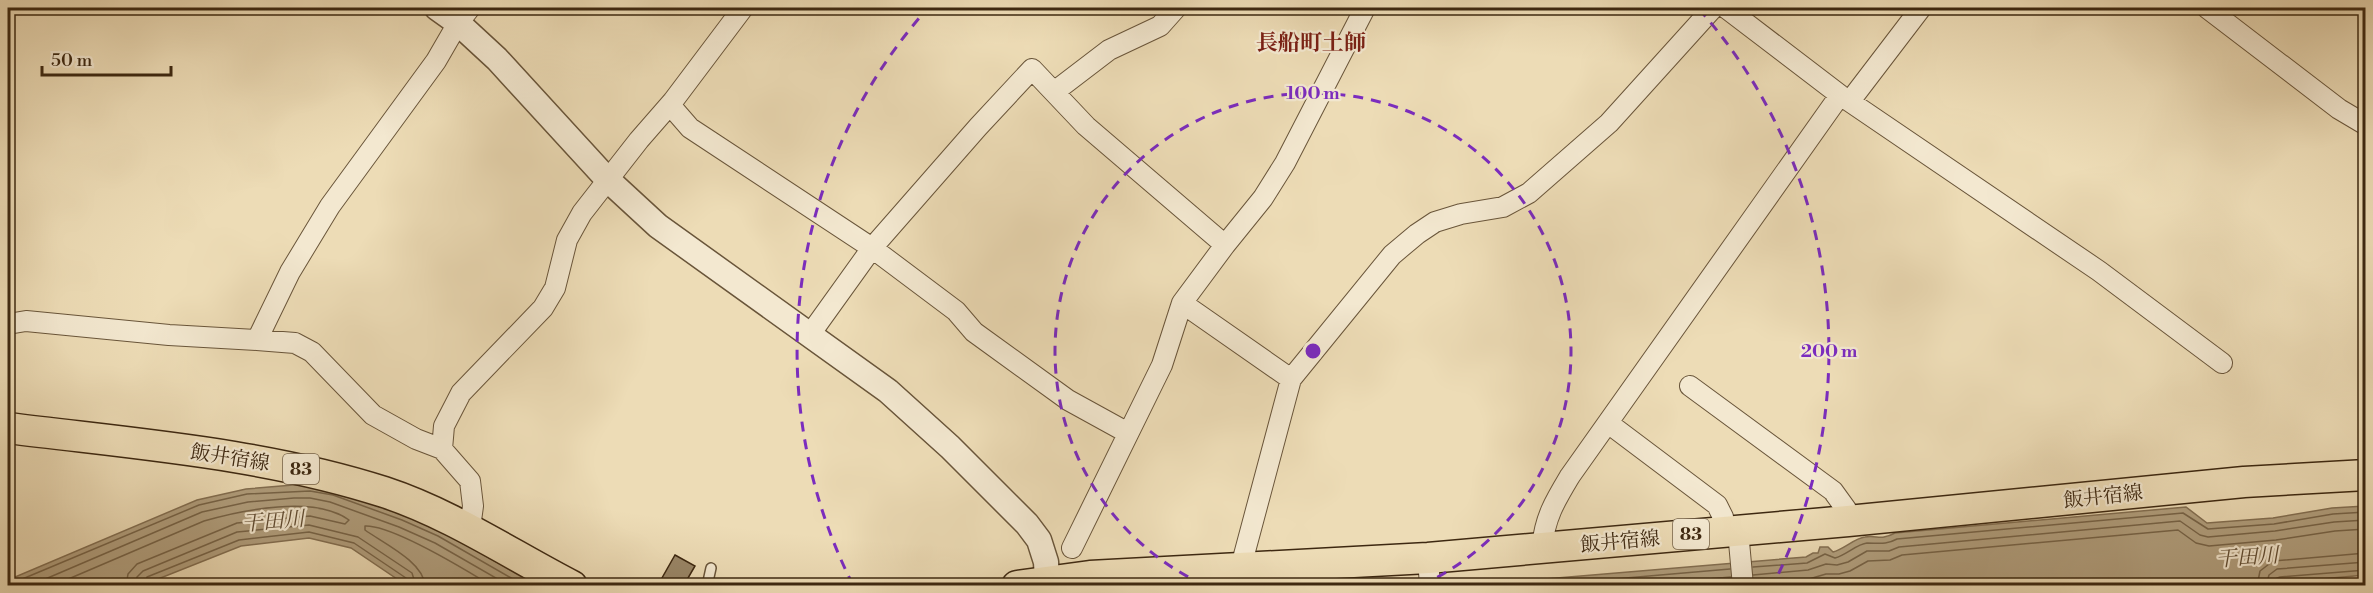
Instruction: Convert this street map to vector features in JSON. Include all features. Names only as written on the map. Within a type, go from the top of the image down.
[{"type":"main road","name":"飯井宿線","points":[[8,428],[209,453],[308,470],[387,493],[470,528],[572,585]]},
{"type":"main road","name":"飯井宿線","points":[[1017,585],[1090,576],[1244,568],[1429,572],[1542,547],[1734,538],[1848,521],[2244,482],[2366,474]]},
{"type":"street","points":[[437,8],[464,15],[497,59],[607,179],[658,226],[811,333],[888,391],[950,447],[1027,524],[1039,540],[1046,562],[1046,583]]},
{"type":"street","points":[[442,449],[444,426],[461,393],[543,308],[555,288],[567,240],[582,213],[607,179],[670,105],[743,8]]},
{"type":"street","points":[[1054,92],[1109,50],[1160,26],[1176,8]]},
{"type":"street","points":[[1072,548],[1162,365],[1182,303],[1263,198],[1286,163],[1365,8]]},
{"type":"street","points":[[1244,568],[1244,555],[1291,380],[1392,255],[1435,222],[1461,214],[1503,207],[1529,193],[1609,123],[1713,8]]},
{"type":"street","points":[[1726,8],[1845,98],[2099,271],[2222,363]]},
{"type":"street","points":[[1542,547],[1544,527],[1549,512],[1570,476],[1644,369],[1845,98],[1921,8]]},
{"type":"street","points":[[2207,8],[2339,109],[2366,125]]},
{"type":"street","points":[[257,340],[290,272],[330,206],[436,61],[464,15]]},
{"type":"street","points":[[811,333],[872,248],[1032,69],[1122,158],[1225,246]]},
{"type":"street","points":[[670,105],[690,128],[872,248],[956,311],[974,332],[1007,357],[1068,400],[1128,433]]},
{"type":"street","points":[[1182,303],[1291,380]]},
{"type":"street","points":[[8,324],[26,321],[168,335],[295,343],[312,352],[373,415],[416,439],[442,449],[470,481],[473,506],[470,528]]},
{"type":"street","points":[[1690,386],[1833,491],[1846,508],[1848,521]]},
{"type":"street","points":[[1608,423],[1717,505],[1734,538],[1743,585]]},
{"type":"lane","points":[[707,585],[711,568]]},
{"type":"water","name":"干田川","points":[[293,485],[334,489],[404,514],[441,530],[536,585],[406,585],[351,548],[309,538],[241,546],[143,585],[8,586],[8,580],[197,500],[246,489]]},
{"type":"water","name":"干田川","points":[[2365,506],[2365,575],[2245,586],[1460,586],[1806,557],[1818,553],[1820,547],[1828,547],[1833,552],[1861,538],[1882,537],[1895,533],[2186,507],[2207,523],[2273,518],[2332,508]]},
{"type":"building","points":[[675,555],[695,566],[684,585],[658,585]]},
{"type":"district","name":"長船町土師","points":[[1311,42]]}]
